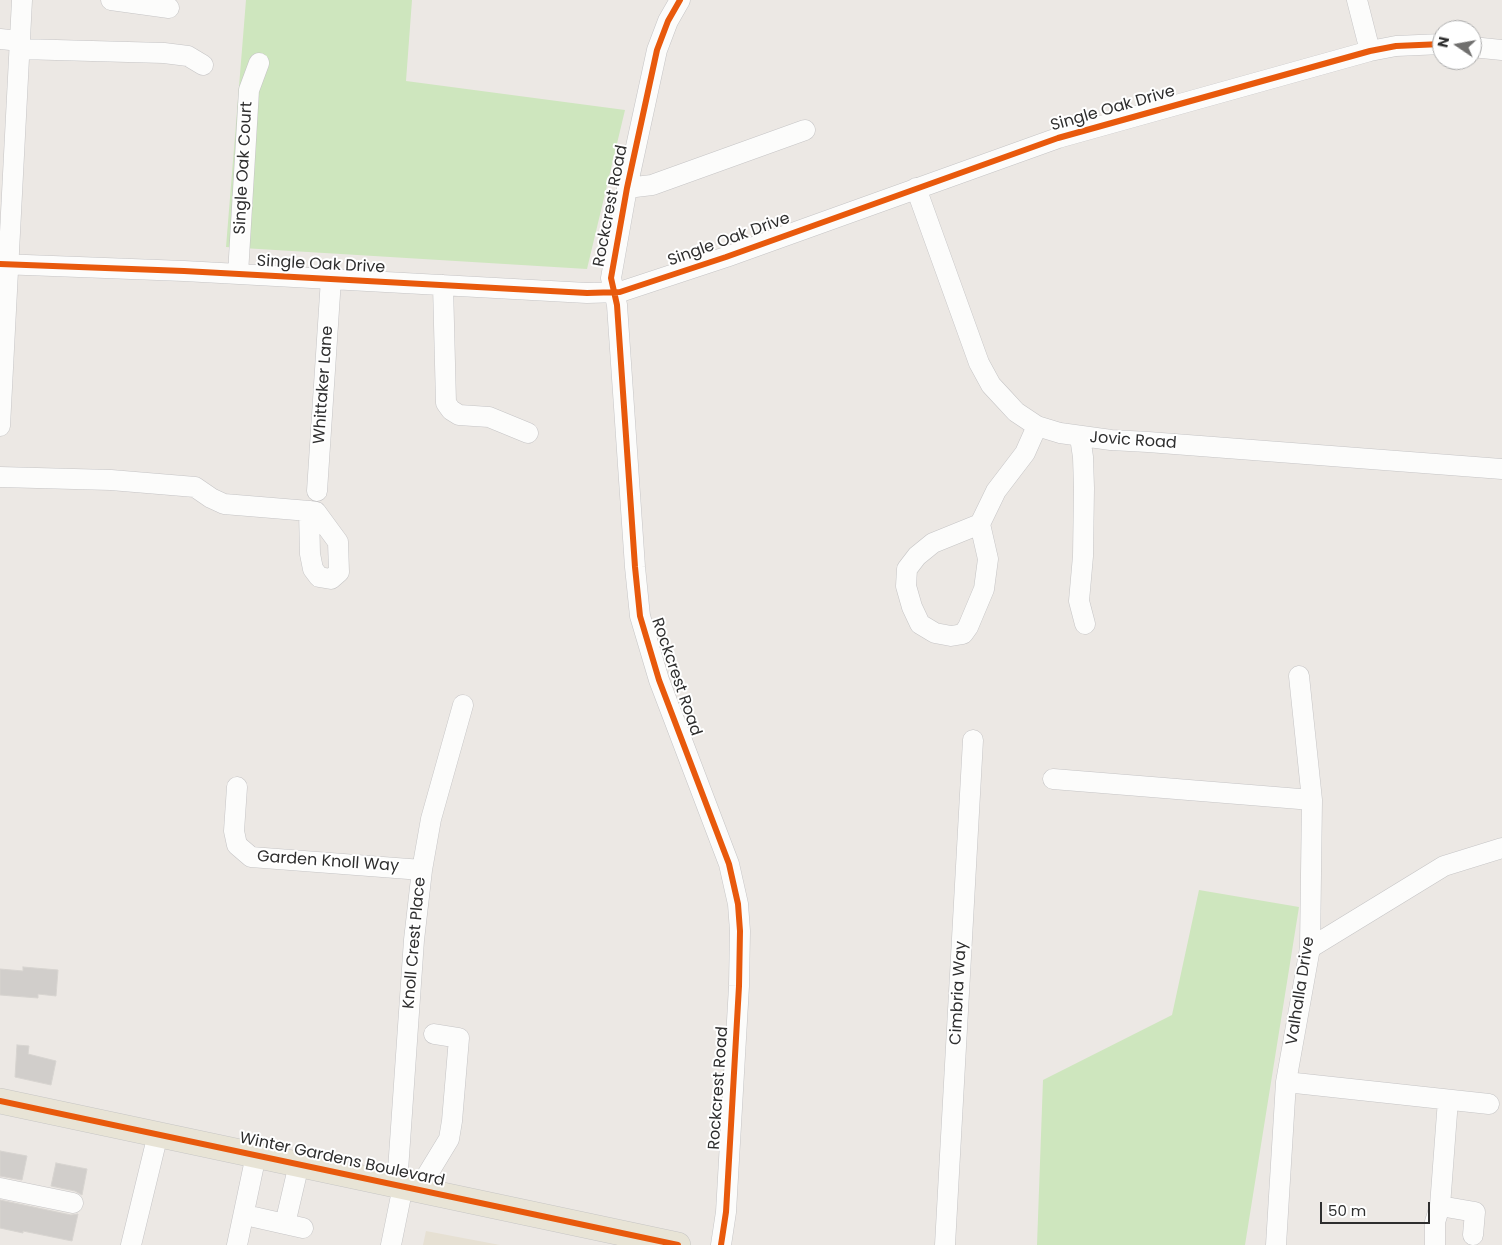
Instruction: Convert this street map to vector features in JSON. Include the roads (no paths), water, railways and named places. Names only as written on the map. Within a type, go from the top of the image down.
[{"type":"main road","name":"Winter Gardens Boulevard","points":[[0,1101],[678,1245]]},
{"type":"street","points":[[0,426],[4,264],[22,0]]},
{"type":"street","points":[[111,0],[169,8]]},
{"type":"street","name":"Rockcrest Road","points":[[680,0],[668,21],[657,50],[627,188],[611,281],[616,305],[640,616],[659,680],[729,864],[738,904],[740,986],[726,1212],[721,1245]]},
{"type":"street","points":[[1357,0],[1370,52]]},
{"type":"street","points":[[0,39],[20,45],[188,56],[203,65]]},
{"type":"street","name":"Single Oak Drive","points":[[4,264],[614,293],[627,291],[1058,138],[1370,52],[1396,46],[1432,44]]},
{"type":"street","points":[[1482,47],[1502,50]]},
{"type":"street","name":"Single Oak Court","points":[[238,274],[249,90],[259,63]]},
{"type":"street","points":[[627,188],[652,185],[805,130]]},
{"type":"street","name":"Jovic Road","points":[[916,188],[979,364],[991,385],[1016,412],[1037,426],[1060,433],[1111,440],[1502,469]]},
{"type":"street","name":"Whittaker Lane","points":[[316,491],[330,279]]},
{"type":"street","points":[[443,285],[446,403],[451,410],[459,415],[489,417],[528,433]]},
{"type":"street","points":[[980,524],[933,544],[917,556],[907,569],[906,586],[912,607],[920,624],[935,633],[951,636],[963,634],[984,589],[988,559],[980,524],[996,492],[1025,453],[1037,426]]},
{"type":"street","points":[[1080,436],[1084,488],[1079,601],[1085,624]]},
{"type":"street","points":[[0,477],[111,480],[194,487],[224,504],[309,511]]},
{"type":"street","name":"Valhalla Drive","points":[[1276,1245],[1286,1082],[1310,948],[1312,800],[1298,676]]},
{"type":"street","name":"Knoll Crest Place","points":[[406,1187],[414,940],[422,870],[431,818],[463,705]]},
{"type":"street","name":"Cimbria Way","points":[[945,1245],[973,740]]},
{"type":"street","points":[[1052,779],[1312,800]]},
{"type":"street","name":"Garden Knoll Way","points":[[236,787],[234,831],[237,845],[251,857],[422,870]]},
{"type":"street","points":[[1310,948],[1444,866],[1502,848]]},
{"type":"street","points":[[391,1245],[406,1187],[449,1138],[459,1038],[434,1034]]},
{"type":"street","points":[[1286,1082],[1489,1104]]},
{"type":"street","points":[[1435,1245],[1435,1222],[1440,1206],[1448,1100]]},
{"type":"street","points":[[132,1245],[158,1134]]},
{"type":"street","points":[[237,1245],[256,1155]]},
{"type":"street","points":[[254,1217],[294,1226],[300,1164]]},
{"type":"street","points":[[0,1188],[73,1203]]},
{"type":"street","points":[[1440,1206],[1475,1212],[1473,1235]]}]
